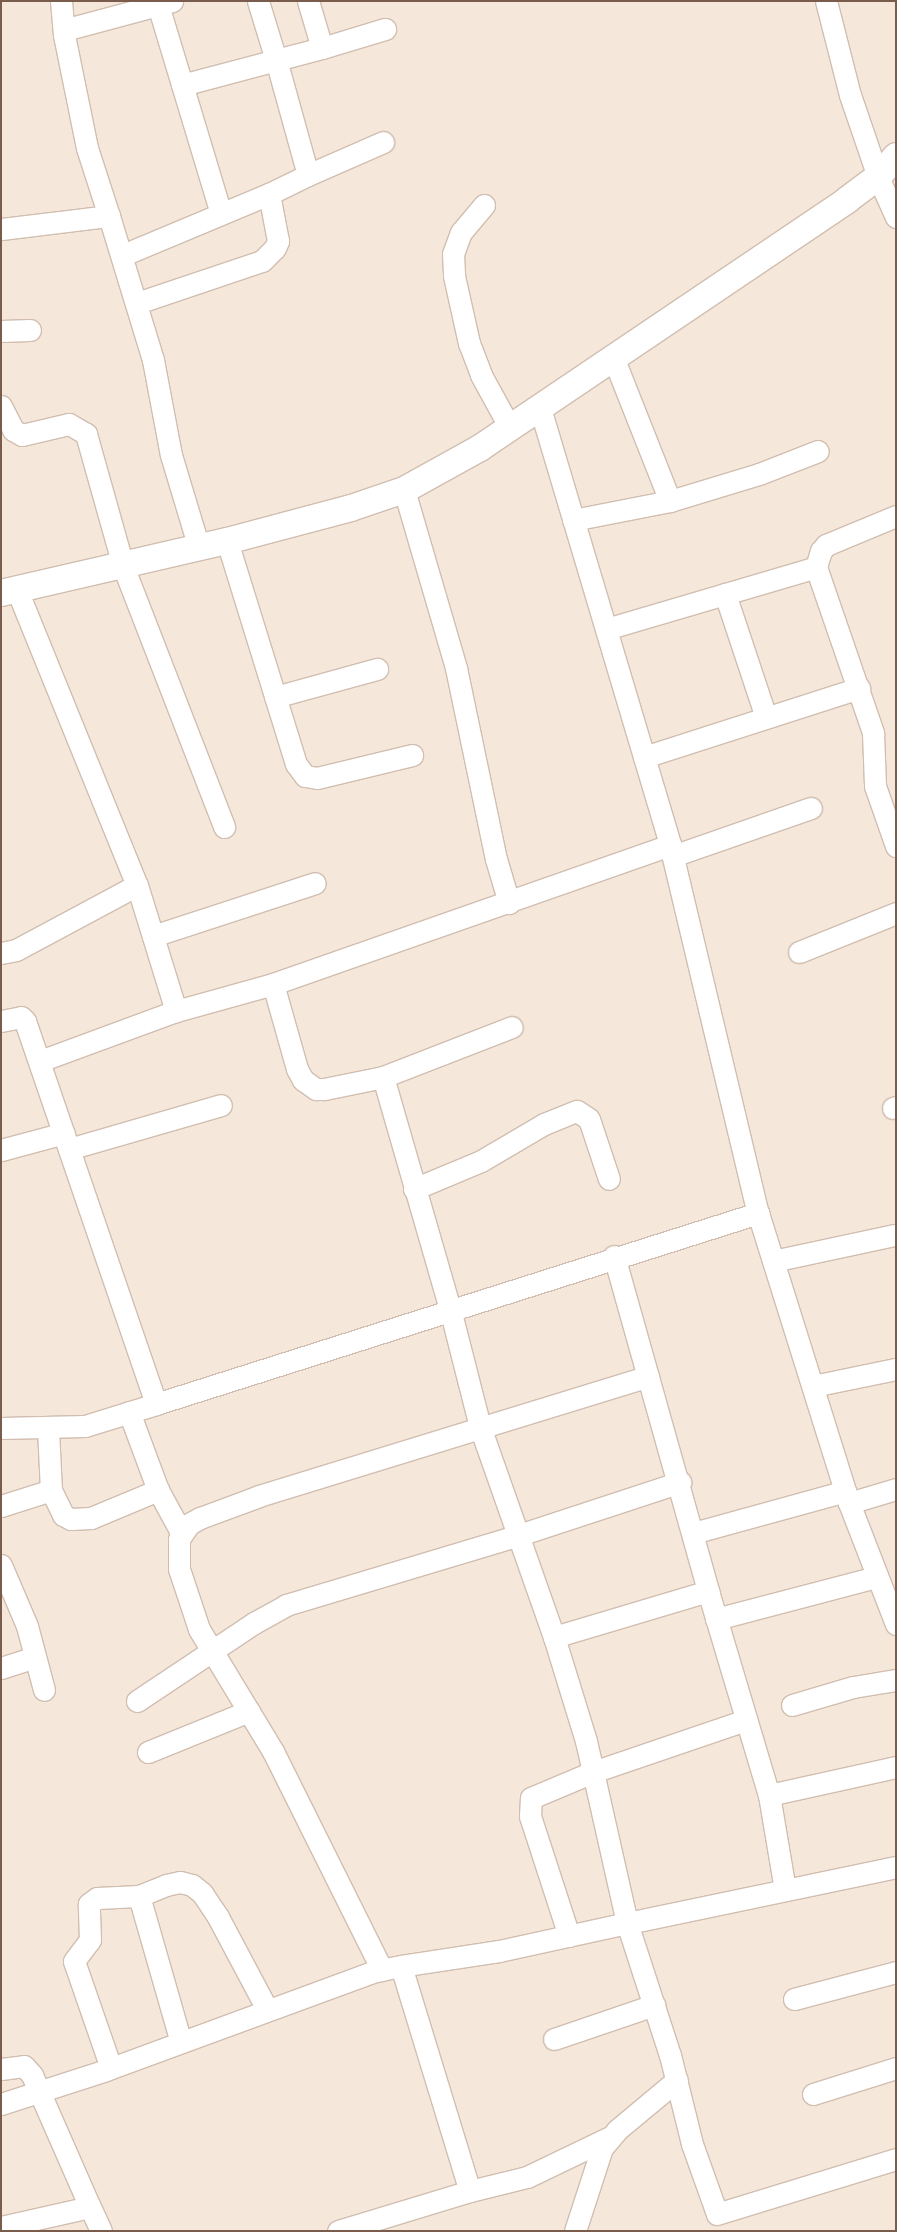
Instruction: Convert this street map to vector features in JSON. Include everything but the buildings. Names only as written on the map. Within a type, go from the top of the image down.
[{"type":"street","points":[[61,1],[64,30],[87,148],[124,255],[153,360],[171,455],[198,548]]},
{"type":"street","points":[[258,1],[308,175]]},
{"type":"street","points":[[308,1],[322,48]]},
{"type":"street","points":[[826,1],[850,95],[878,177],[896,217]]},
{"type":"street","points":[[64,30],[165,3],[182,85],[221,214]]},
{"type":"street","points":[[182,85],[322,48],[385,29]]},
{"type":"street","points":[[124,255],[269,194],[383,142]]},
{"type":"street","points":[[176,1011],[137,885],[9,592],[226,541],[351,508],[404,490],[510,428],[540,408],[878,177],[896,156]]},
{"type":"street","points":[[137,303],[262,261],[271,254],[278,241],[269,194]]},
{"type":"street","points":[[484,206],[461,232],[453,254],[454,276],[469,343],[481,375],[510,428]]},
{"type":"street","points":[[1,229],[109,216]]},
{"type":"street","points":[[1,331],[30,330]]},
{"type":"street","points":[[613,357],[670,501]]},
{"type":"street","points":[[1,406],[13,430],[22,435],[69,424],[86,434],[124,566],[224,827]]},
{"type":"street","points":[[540,408],[672,850],[758,1213],[847,1497],[876,1577],[894,1616]]},
{"type":"street","points":[[574,520],[670,501],[759,474],[818,451]]},
{"type":"street","points":[[404,490],[456,668],[496,859],[508,903]]},
{"type":"street","points":[[896,516],[826,545],[820,551],[816,567],[873,733],[878,800],[896,846]]},
{"type":"street","points":[[226,541],[296,764],[305,776],[317,778],[412,756]]},
{"type":"street","points":[[606,629],[816,567]]},
{"type":"street","points":[[724,594],[766,717]]},
{"type":"street","points":[[275,697],[377,670]]},
{"type":"street","points":[[644,757],[859,688]]},
{"type":"street","points":[[40,1061],[176,1011],[273,984],[508,903],[810,808]]},
{"type":"street","points":[[153,936],[315,883]]},
{"type":"street","points":[[1,953],[16,950],[137,885]]},
{"type":"street","points":[[799,952],[896,913]]},
{"type":"street","points":[[273,984],[297,1069],[303,1080],[316,1088],[383,1077],[512,1027]]},
{"type":"street","points":[[1,1021],[21,1017],[25,1020],[156,1404]]},
{"type":"street","points":[[383,1077],[450,1309],[480,1427],[516,1536],[554,1637],[593,1772],[627,1923],[677,2080],[692,2144],[718,2223],[896,2159]]},
{"type":"street","points":[[1,1150],[67,1141],[221,1104]]},
{"type":"street","points":[[414,1189],[481,1161],[544,1124],[577,1111],[589,1119],[608,1179]]},
{"type":"street","points":[[1,1428],[48,1429],[85,1426],[614,1256],[758,1213]]},
{"type":"street","points":[[773,1260],[894,1235]]},
{"type":"street","points":[[614,1256],[680,1482],[708,1591],[769,1796],[785,1890]]},
{"type":"street","points":[[813,1386],[896,1369]]},
{"type":"street","points":[[470,2191],[391,1968],[274,1754],[212,1650],[188,1604],[179,1569],[178,1548],[182,1534],[200,1518],[259,1496],[648,1376]]},
{"type":"street","points":[[129,1412],[158,1490],[182,1534]]},
{"type":"street","points":[[48,1429],[51,1490],[63,1515],[79,1519],[91,1518],[158,1490]]},
{"type":"street","points":[[137,1701],[212,1650],[286,1605],[516,1536],[680,1482]]},
{"type":"street","points":[[693,1533],[847,1497],[896,1489]]},
{"type":"street","points":[[1,1506],[51,1490]]},
{"type":"street","points":[[1,1566],[27,1626],[44,1690]]},
{"type":"street","points":[[716,1618],[876,1577]]},
{"type":"street","points":[[554,1637],[708,1591]]},
{"type":"street","points":[[1,1668],[34,1657]]},
{"type":"street","points":[[792,1705],[853,1687],[896,1680]]},
{"type":"street","points":[[148,1752],[249,1711]]},
{"type":"street","points":[[569,1936],[528,1805],[535,1794],[593,1772],[746,1720]]},
{"type":"street","points":[[769,1796],[896,1768]]},
{"type":"street","points":[[1,2104],[112,2068],[267,2009],[391,1968],[569,1936],[785,1890],[895,1872]]},
{"type":"street","points":[[112,2068],[74,1961],[90,1940],[88,1911],[92,1900],[139,1896],[180,1882],[192,1885],[202,1893],[267,2009]]},
{"type":"street","points":[[139,1896],[181,2042]]},
{"type":"street","points":[[794,1999],[896,1972]]},
{"type":"street","points":[[554,2039],[654,2005]]},
{"type":"street","points":[[1,2069],[24,2066],[41,2092],[101,2231]]},
{"type":"street","points":[[813,2094],[896,2068]]},
{"type":"street","points":[[338,2231],[470,2191],[528,2177],[608,2138],[677,2080]]},
{"type":"street","points":[[576,2231],[602,2148],[608,2138]]},
{"type":"street","points":[[1,2227],[41,2224],[90,2207]]},
{"type":"shaded area","points":[[1,1],[896,1],[896,2231],[1,2231]]}]
